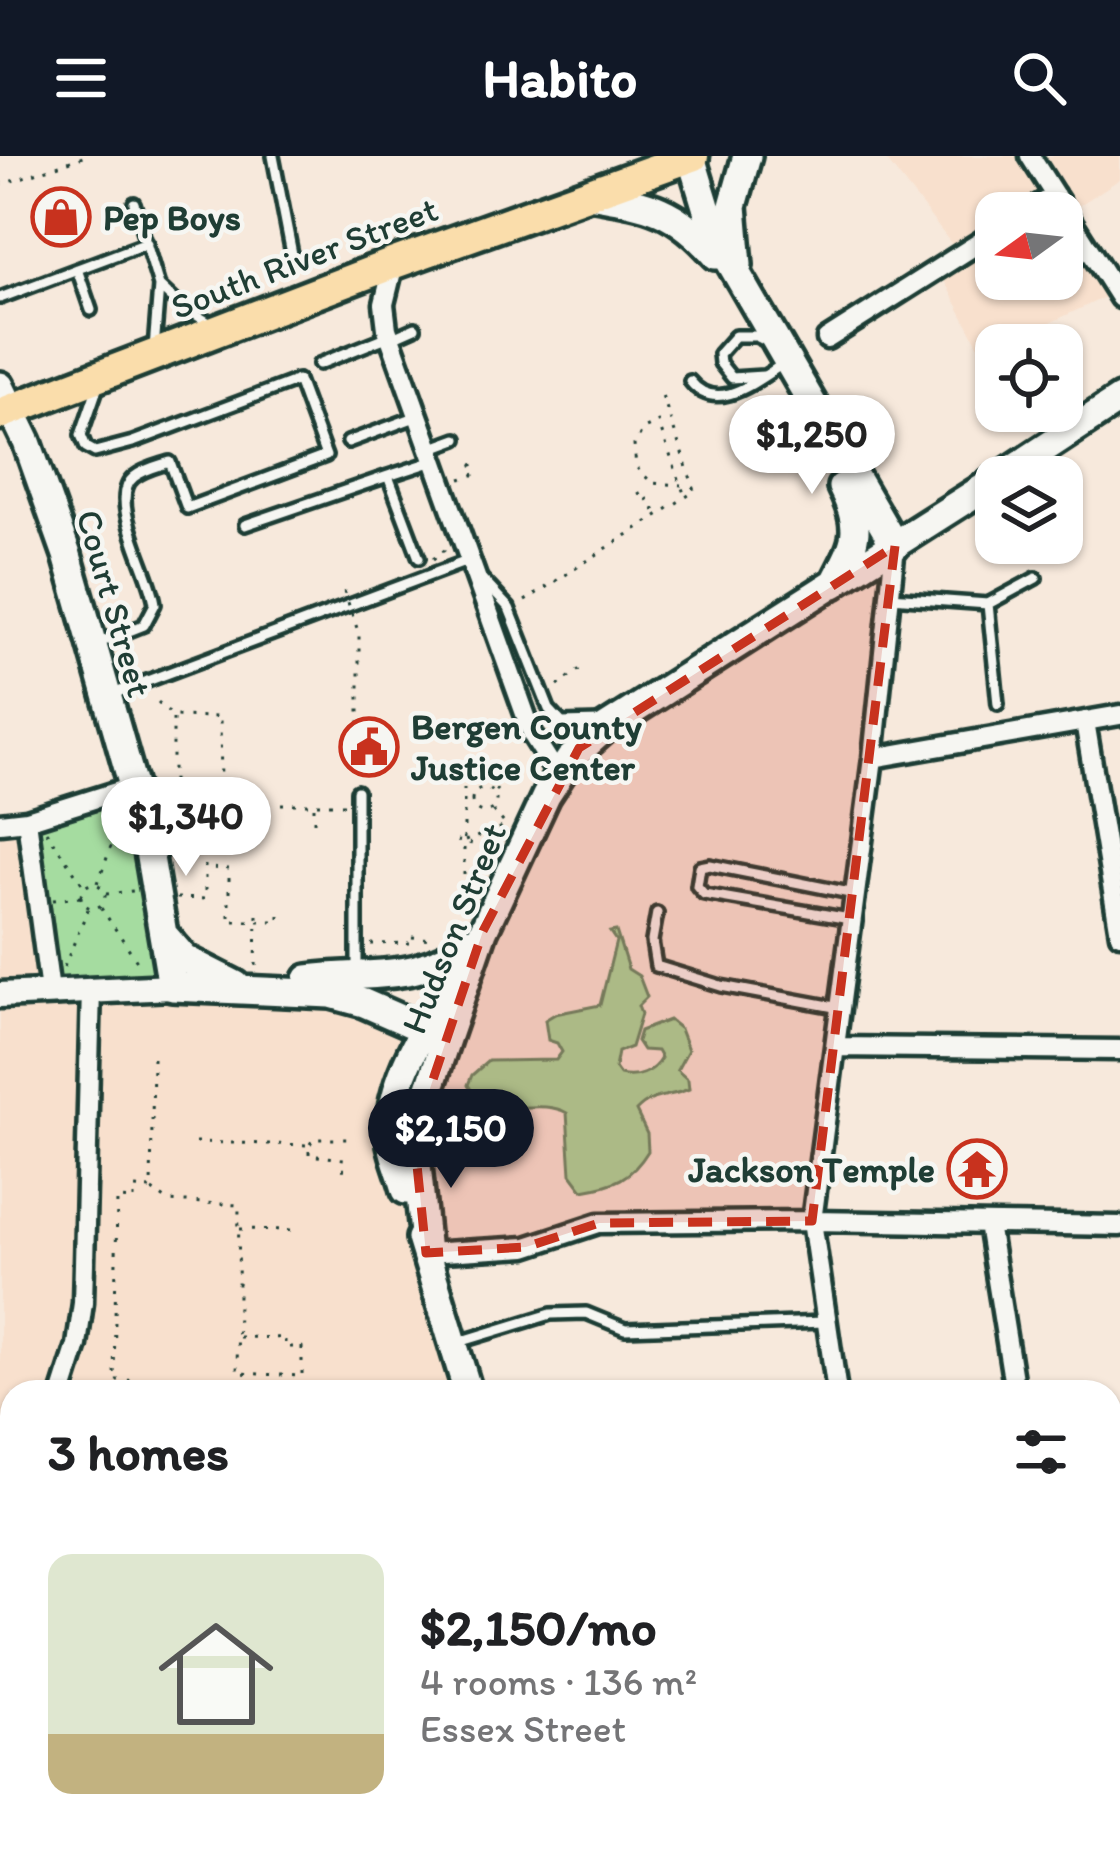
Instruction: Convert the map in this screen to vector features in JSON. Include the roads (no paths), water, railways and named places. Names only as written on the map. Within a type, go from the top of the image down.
[{"type":"main road","points":[[692,156],[715,236],[775,361],[818,416],[895,546]]},
{"type":"main road","name":"South River Street","points":[[4,404],[103,374],[692,156]]},
{"type":"main road","points":[[742,287],[733,206],[747,156]]},
{"type":"main road","points":[[589,194],[658,207],[686,224],[742,287]]},
{"type":"main road","name":"Court Street","points":[[4,404],[67,555],[145,829],[172,987]]},
{"type":"main road","name":"Hudson Street","points":[[1037,456],[1116,411]]},
{"type":"main road","points":[[818,416],[826,456],[858,518],[854,541],[834,584]]},
{"type":"main road","name":"Hudson Street","points":[[425,1252],[414,1136],[428,1042],[558,775],[580,748],[649,701],[975,493]]},
{"type":"main road","points":[[285,989],[311,978],[357,977],[447,961],[483,931]]},
{"type":"main road","points":[[162,932],[184,959],[285,989],[364,1003],[428,1042],[392,1117],[392,1144],[464,1380]]},
{"type":"main road","points":[[172,987],[250,978]]},
{"type":"street","points":[[1030,156],[1053,192]]},
{"type":"street","points":[[1083,239],[1120,298]]},
{"type":"street","points":[[827,339],[975,245]]},
{"type":"street","points":[[394,263],[384,304],[390,338],[432,455],[456,489],[472,565],[533,736],[558,775]]},
{"type":"street","points":[[835,1380],[812,1221],[873,758],[895,546]]},
{"type":"street","points":[[873,758],[1120,715]]},
{"type":"street","points":[[1085,721],[1120,934]]},
{"type":"street","points":[[0,824],[132,787]]},
{"type":"street","points":[[27,820],[56,980]]},
{"type":"street","points":[[0,995],[56,980],[92,989],[172,987]]},
{"type":"street","points":[[66,1380],[83,1304],[92,989]]},
{"type":"street","points":[[835,1047],[1120,1050]]},
{"type":"street","points":[[425,1252],[526,1247],[599,1223],[1120,1226]]},
{"type":"street","points":[[988,1224],[1013,1380]]},
{"type":"lane","points":[[273,156],[292,254]]},
{"type":"lane","points":[[134,203],[159,286],[158,334],[152,356]]},
{"type":"lane","points":[[0,298],[147,243]]},
{"type":"lane","points":[[77,269],[91,310]]},
{"type":"lane","points":[[159,286],[191,313],[221,329]]},
{"type":"lane","points":[[319,364],[416,328]]},
{"type":"lane","points":[[746,334],[775,361],[733,378],[720,363],[719,354],[729,339],[746,334]]},
{"type":"lane","points":[[690,381],[703,393],[734,393],[775,361]]},
{"type":"lane","points":[[91,646],[144,625],[155,604],[125,512],[130,479],[170,462],[187,508],[326,456],[298,380],[103,453],[86,447],[82,423],[103,374]]},
{"type":"lane","points":[[349,442],[418,416]]},
{"type":"lane","points":[[245,525],[388,476],[457,439]]},
{"type":"lane","points":[[388,476],[419,559]]},
{"type":"lane","points":[[105,697],[472,565],[509,608],[549,709],[562,723],[608,720],[649,701]]},
{"type":"lane","points":[[890,597],[988,604],[1036,578]]},
{"type":"lane","points":[[494,580],[502,601]]},
{"type":"lane","points":[[988,604],[998,704]]},
{"type":"lane","points":[[357,791],[357,977]]},
{"type":"lane","points":[[852,919],[704,893],[697,886],[700,867],[710,865],[855,894]]},
{"type":"lane","points":[[657,913],[652,941],[656,966],[722,986],[840,1008]]},
{"type":"lane","points":[[453,1343],[551,1314],[586,1312],[626,1329],[827,1322]]},
{"type":"place","name":"Pep Boys","points":[[61,217]]},
{"type":"place","name":"Bergen County Justice Center","points":[[369,747]]},
{"type":"place","name":"Jackson Temple","points":[[977,1169]]}]
